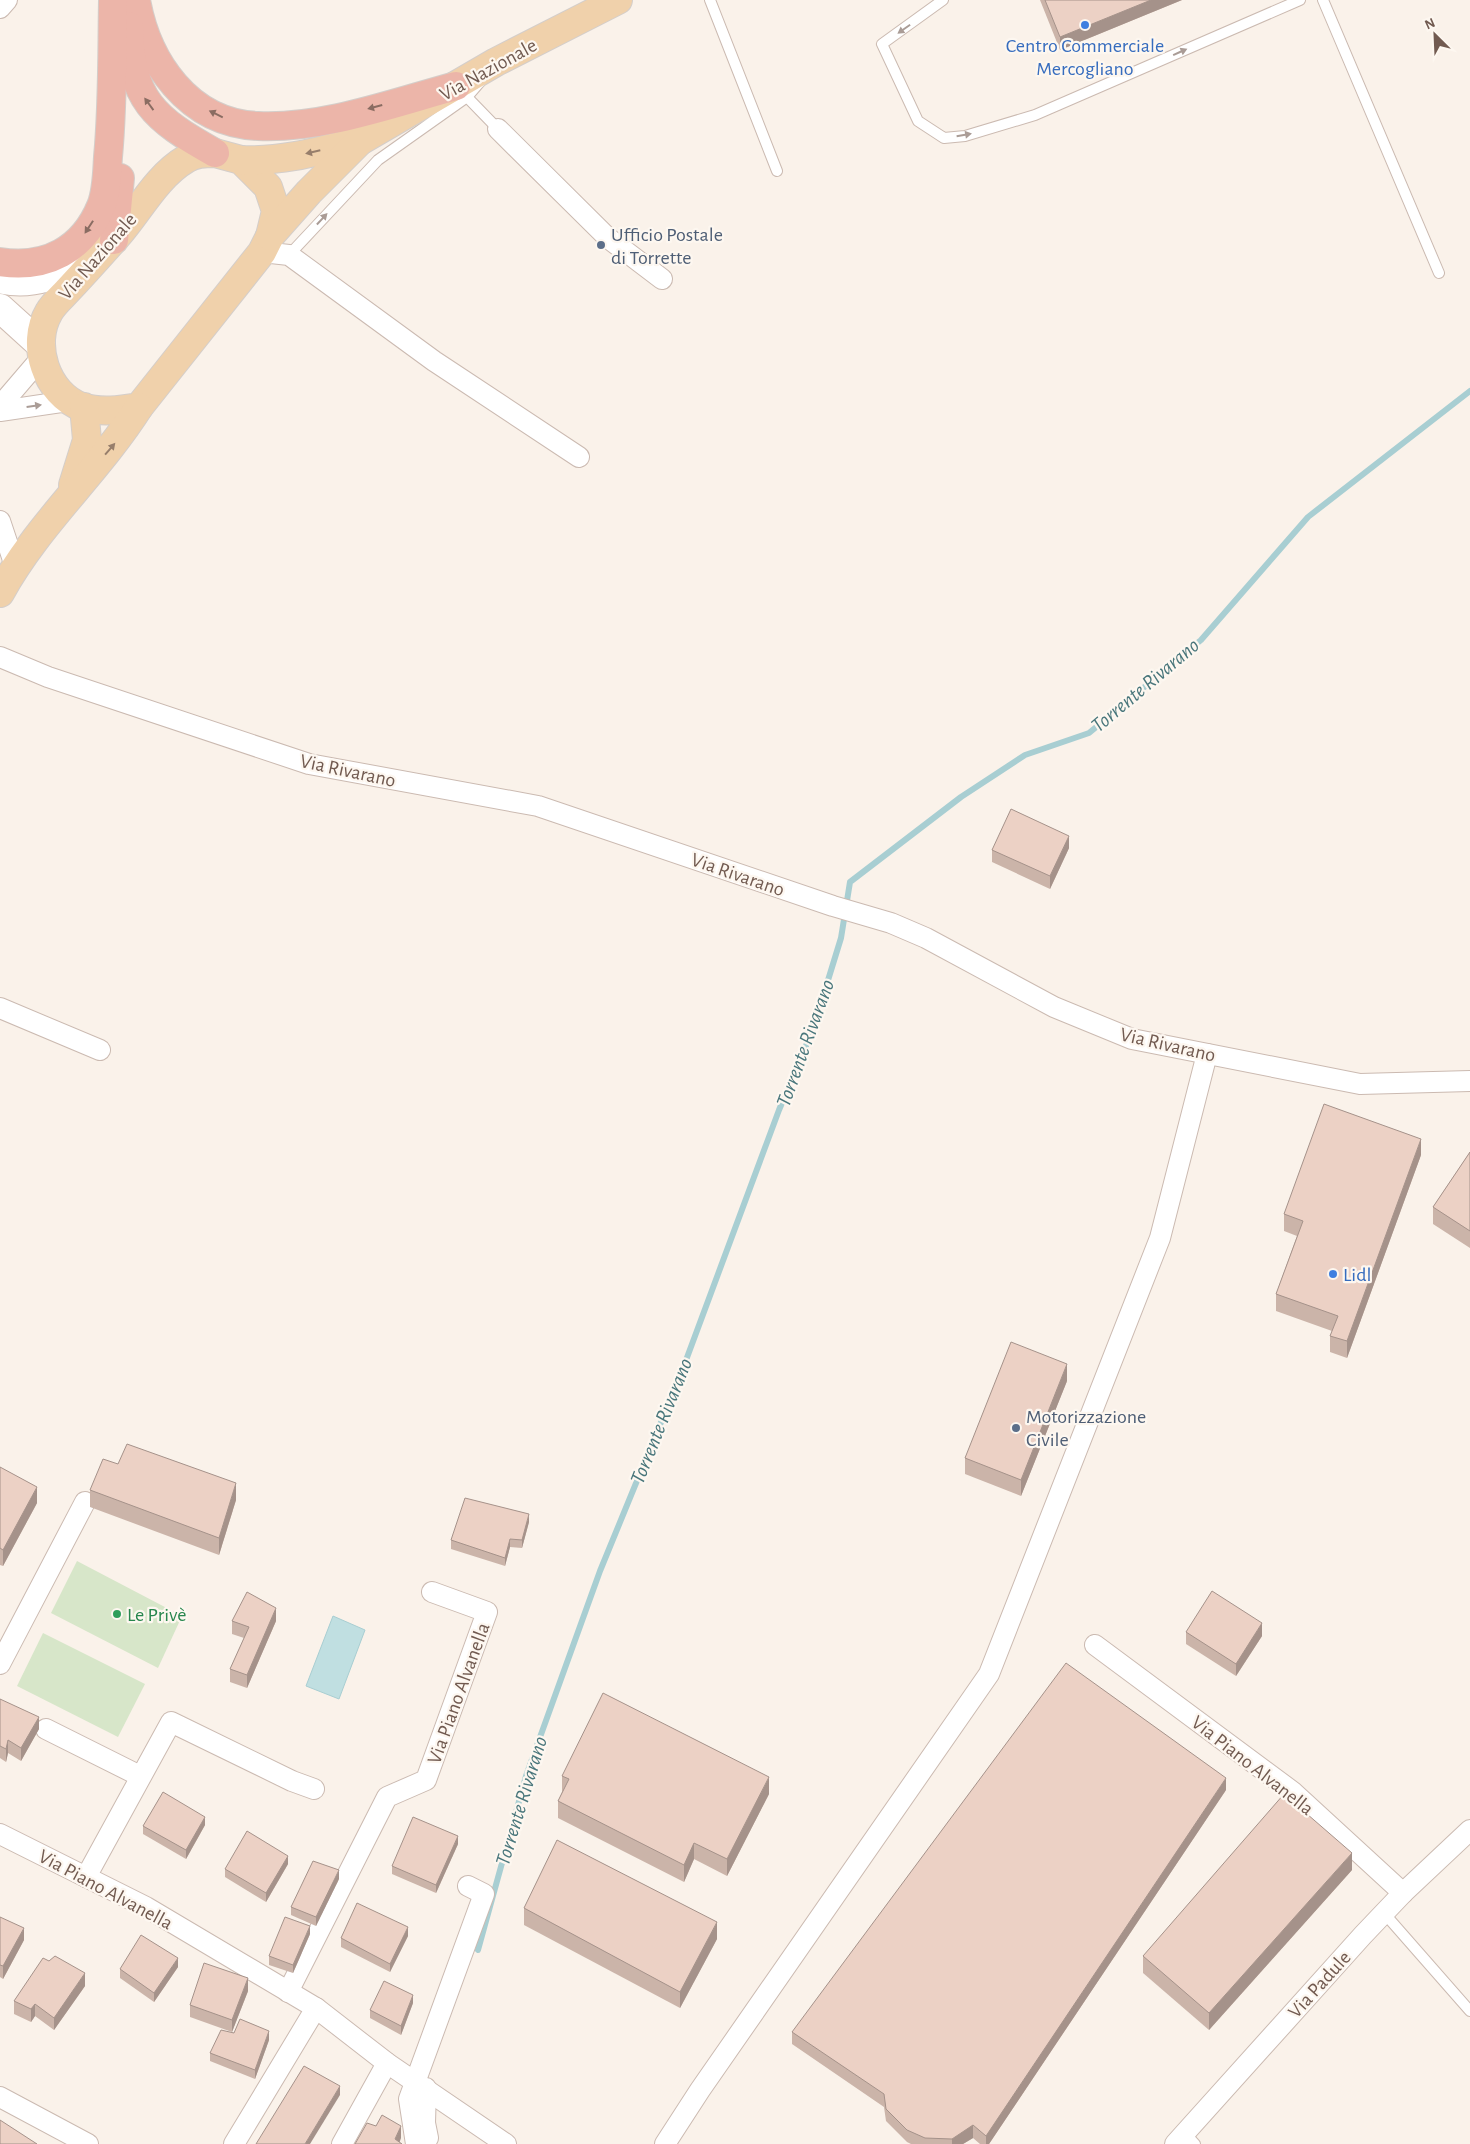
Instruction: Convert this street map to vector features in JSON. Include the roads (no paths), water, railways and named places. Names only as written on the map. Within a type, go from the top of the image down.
[{"type":"highway","points":[[0,262],[19,265],[38,263],[70,248],[83,236],[102,205],[113,112],[113,0]]},
{"type":"highway","points":[[131,0],[129,27],[130,57],[143,96],[154,112],[169,125],[216,153]]},
{"type":"highway","points":[[136,0],[140,25],[147,44],[157,63],[170,80],[197,104],[235,122],[258,126],[312,122],[461,91]]},
{"type":"highway","points":[[109,245],[121,184],[120,157],[113,112]]},
{"type":"main road","name":"Via Nazionale","points":[[41,351],[40,335],[49,311],[109,245],[172,170],[186,159],[198,154],[216,153],[241,160],[267,161],[360,142],[461,91],[496,62],[618,0]]},
{"type":"main road","name":"Via Nazionale","points":[[67,500],[120,438],[139,408],[274,248],[308,192],[360,142]]},
{"type":"main road","name":"Via Nazionale","points":[[241,160],[268,187],[276,211],[274,248]]},
{"type":"main road","points":[[0,279],[28,282],[52,277],[109,245]]},
{"type":"main road","points":[[0,308],[41,351],[50,377],[76,404],[87,440],[82,463],[67,500],[8,561],[0,593]]},
{"type":"main road","points":[[76,404],[105,411],[139,408]]},
{"type":"street","points":[[0,8],[7,0]]},
{"type":"street","points":[[498,129],[608,238],[662,278]]},
{"type":"street","points":[[274,248],[434,361],[579,457]]},
{"type":"street","points":[[0,406],[41,351]]},
{"type":"street","points":[[0,411],[76,404]]},
{"type":"street","points":[[0,521],[8,561]]},
{"type":"street","name":"Via Rivarano","points":[[0,657],[48,677],[309,764],[538,806],[857,914],[891,923],[926,938],[1054,1007],[1132,1039],[1360,1084],[1470,1081]]},
{"type":"street","points":[[0,1008],[100,1050]]},
{"type":"street","points":[[665,2144],[705,2083],[989,1674],[1160,1238],[1207,1054]]},
{"type":"street","points":[[0,1664],[85,1502]]},
{"type":"street","name":"Via Piano Alvanella","points":[[288,1992],[386,1797],[426,1780],[487,1612],[432,1592]]},
{"type":"street","name":"Via Piano Alvanella","points":[[1095,1645],[1293,1792],[1403,1893]]},
{"type":"street","points":[[86,1877],[171,1722],[292,1781],[314,1789]]},
{"type":"street","points":[[46,1729],[140,1776]]},
{"type":"street","name":"Via Padule","points":[[1185,2140],[1384,1913],[1470,1830]]},
{"type":"street","name":"Via Piano Alvanella","points":[[0,1834],[146,1907],[316,2008],[387,2063],[506,2144]]},
{"type":"street","points":[[416,2144],[409,2099],[420,2084],[484,1894],[468,1886]]},
{"type":"street","points":[[234,2144],[316,2008]]},
{"type":"street","points":[[342,2144],[387,2063]]},
{"type":"street","points":[[420,2084],[429,2144]]},
{"type":"street","points":[[0,2097],[88,2144]]},
{"type":"lane","points":[[710,0],[777,171]]},
{"type":"lane","points":[[943,0],[882,44],[918,121],[944,138],[965,136],[1035,115],[1300,0]]},
{"type":"lane","points":[[1323,0],[1439,273]]},
{"type":"lane","points":[[274,248],[461,91],[498,129]]},
{"type":"lane","points":[[1384,1913],[1470,2011]]},
{"type":"water","points":[[333,1616],[365,1630],[339,1699],[306,1686]]},
{"type":"waterway","name":"Torrente Rivarano","points":[[478,1950],[526,1776],[600,1571],[682,1371],[779,1110],[813,1029],[841,938],[850,882],[961,797],[1025,755],[1089,733],[1201,640],[1308,517],[1470,391]]},
{"type":"place","name":"Centro Commerciale Mercogliano","points":[[1085,25]]},
{"type":"place","name":"Ufficio Postale di Torrette","points":[[601,245]]},
{"type":"place","name":"Lidl","points":[[1333,1274]]},
{"type":"place","name":"Motorizzazione Civile","points":[[1016,1428]]},
{"type":"place","name":"Le Privè","points":[[117,1614]]}]
